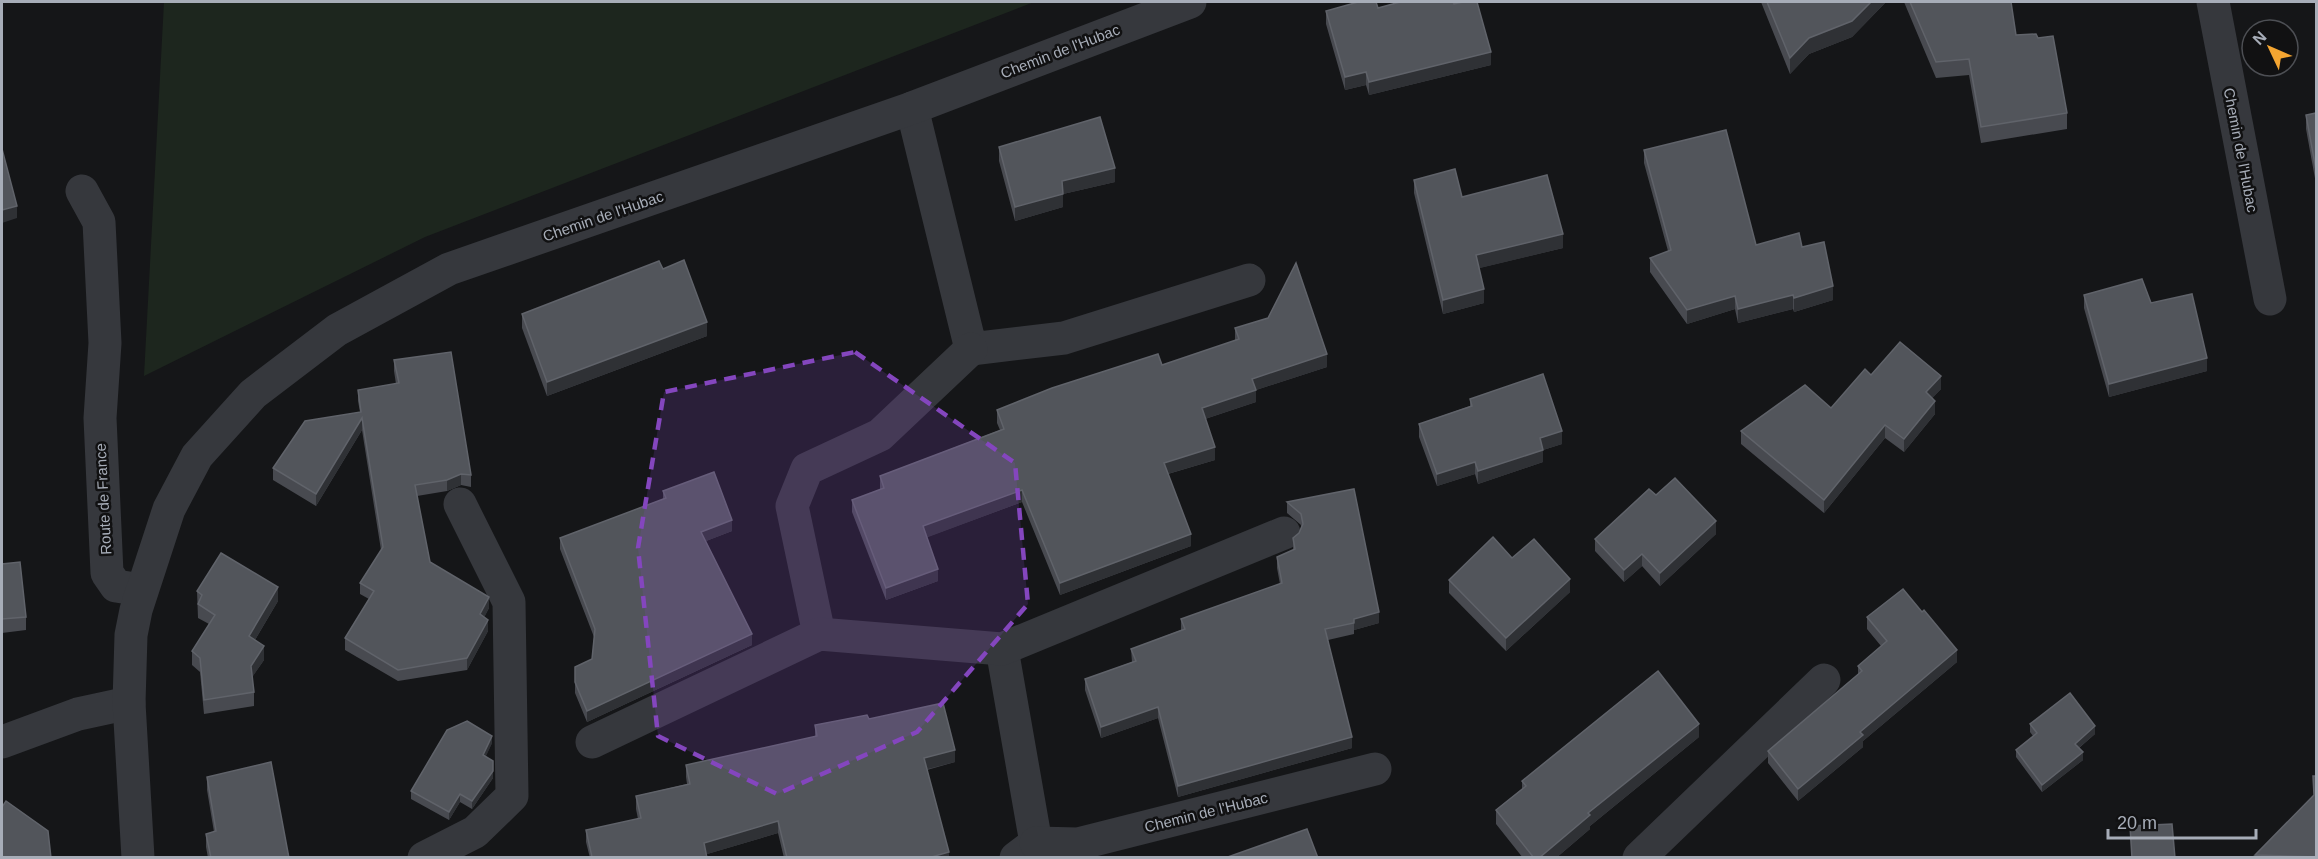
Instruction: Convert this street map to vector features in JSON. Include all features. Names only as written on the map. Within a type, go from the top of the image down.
[{"type":"street","name":"Chemin de l'Hubac","points":[[142,590],[169,509],[197,456],[253,394],[337,330],[449,269],[912,108],[1190,2]]},
{"type":"street","name":"Chemin de l'Hubac","points":[[2213,2],[2270,299]]},
{"type":"street","points":[[912,108],[971,349]]},
{"type":"street","name":"Route de France","points":[[82,191],[99,222],[105,343],[100,418],[107,573],[116,586],[142,590]]},
{"type":"street","points":[[819,634],[792,506],[807,469],[880,435],[971,349],[1064,338],[1249,280]]},
{"type":"street","points":[[424,858],[475,832],[512,796],[509,602],[460,504]]},
{"type":"street","points":[[592,742],[819,634],[1002,649],[1284,533]]},
{"type":"street","points":[[138,858],[129,702],[131,635],[142,590]]},
{"type":"street","points":[[1002,649],[1026,850]]},
{"type":"street","points":[[1639,858],[1824,680]]},
{"type":"street","points":[[2,742],[78,714],[129,702]]},
{"type":"street","name":"Chemin de l'Hubac","points":[[1026,850],[1078,844],[1375,769]]},
{"type":"highlighted area","points":[[855,352],[1015,463],[1028,604],[917,732],[777,794],[658,736],[638,548],[664,392]]},
{"type":"shaded area","points":[[164,2],[1034,2],[425,237],[144,376]]},
{"type":"building","points":[[1358,2],[1376,2],[1378,8],[1400,2],[1453,2],[1454,4],[1477,2],[1491,52],[1369,82],[1366,72],[1345,77],[1326,11]]},
{"type":"building","points":[[1767,2],[1871,2],[1852,21],[1809,38],[1790,58]]},
{"type":"building","points":[[1910,2],[2011,2],[2016,35],[2036,34],[2038,38],[2053,36],[2067,113],[1981,127],[1969,59],[1936,62]]},
{"type":"building","points":[[2316,113],[2316,170],[2306,115]]},
{"type":"building","points":[[1100,117],[1115,168],[1062,181],[1063,194],[1015,207],[999,147]]},
{"type":"building","points":[[1726,130],[1756,245],[1799,233],[1802,247],[1824,242],[1833,286],[1794,298],[1793,295],[1738,309],[1735,296],[1687,310],[1650,258],[1671,250],[1644,150]]},
{"type":"building","points":[[2,149],[17,206],[2,210]]},
{"type":"building","points":[[1455,169],[1462,197],[1547,175],[1563,234],[1476,255],[1484,289],[1443,300],[1414,180]]},
{"type":"building","points":[[684,260],[707,322],[547,382],[522,314],[659,261],[663,269]]},
{"type":"building","points":[[1296,263],[1327,354],[1252,379],[1256,390],[1202,408],[1215,447],[1164,463],[1191,534],[1060,583],[1022,490],[923,526],[938,569],[886,588],[852,500],[884,488],[880,476],[1004,429],[997,410],[1052,388],[1158,354],[1162,365],[1239,339],[1235,328],[1268,318]]},
{"type":"building","points":[[2142,279],[2151,303],[2192,294],[2207,358],[2109,384],[2084,295]]},
{"type":"building","points":[[1900,342],[1941,376],[1926,392],[1935,401],[1904,439],[1885,425],[1824,500],[1741,431],[1805,385],[1831,408],[1865,369],[1871,375]]},
{"type":"building","points":[[451,352],[471,475],[461,474],[447,480],[415,485],[430,562],[489,597],[480,614],[488,620],[467,658],[398,670],[345,638],[374,591],[360,583],[383,547],[362,418],[316,494],[273,468],[305,421],[361,412],[358,390],[399,383],[394,360]]},
{"type":"building","points":[[1543,374],[1562,431],[1540,438],[1543,450],[1478,471],[1475,462],[1437,474],[1419,424],[1472,406],[1470,399]]},
{"type":"building","points":[[714,472],[732,520],[701,532],[752,634],[587,711],[575,682],[575,667],[592,659],[595,629],[560,538],[666,498],[663,491]]},
{"type":"building","points":[[1675,478],[1716,521],[1660,573],[1642,554],[1624,570],[1595,539],[1649,489],[1656,495]]},
{"type":"building","points":[[1354,489],[1379,612],[1354,619],[1354,623],[1325,629],[1352,737],[1178,786],[1158,707],[1101,727],[1085,679],[1136,661],[1131,649],[1185,629],[1181,619],[1282,583],[1277,557],[1295,549],[1293,538],[1299,533],[1303,524],[1301,514],[1287,502]]},
{"type":"building","points":[[1493,537],[1512,558],[1534,539],[1570,579],[1506,638],[1449,580]]},
{"type":"building","points":[[221,553],[278,587],[249,636],[264,646],[251,666],[254,692],[204,700],[200,658],[192,651],[215,615],[198,604],[202,595],[197,591]]},
{"type":"building","points":[[20,562],[26,617],[2,619],[2,564]]},
{"type":"building","points":[[1903,589],[1922,612],[1924,610],[1957,650],[1860,732],[1863,735],[1798,789],[1768,751],[1862,671],[1858,666],[1887,641],[1867,617]]},
{"type":"building","points":[[1658,671],[1699,724],[1588,813],[1590,815],[1539,858],[1534,858],[1496,810],[1526,786],[1522,781]]},
{"type":"building","points":[[2070,693],[2095,726],[2075,744],[2083,752],[2042,785],[2016,750],[2037,733],[2030,724]]},
{"type":"building","points":[[943,703],[955,750],[924,758],[949,852],[928,858],[787,858],[778,821],[704,843],[707,858],[590,858],[592,857],[586,830],[641,818],[636,796],[690,784],[686,765],[817,736],[815,725],[867,715],[869,719]]},
{"type":"building","points":[[467,721],[492,736],[483,755],[493,761],[493,771],[472,801],[460,794],[449,812],[411,791],[447,730]]},
{"type":"building","points":[[271,762],[289,858],[211,858],[206,834],[216,831],[207,777]]},
{"type":"building","points":[[2313,776],[2316,776],[2316,857],[2255,855],[2314,795]]},
{"type":"building","points":[[6,801],[48,831],[51,858],[2,858],[2,807]]},
{"type":"building","points":[[2172,824],[2175,858],[2132,858],[2130,826]]},
{"type":"building","points":[[1307,829],[1318,858],[1225,858]]}]
